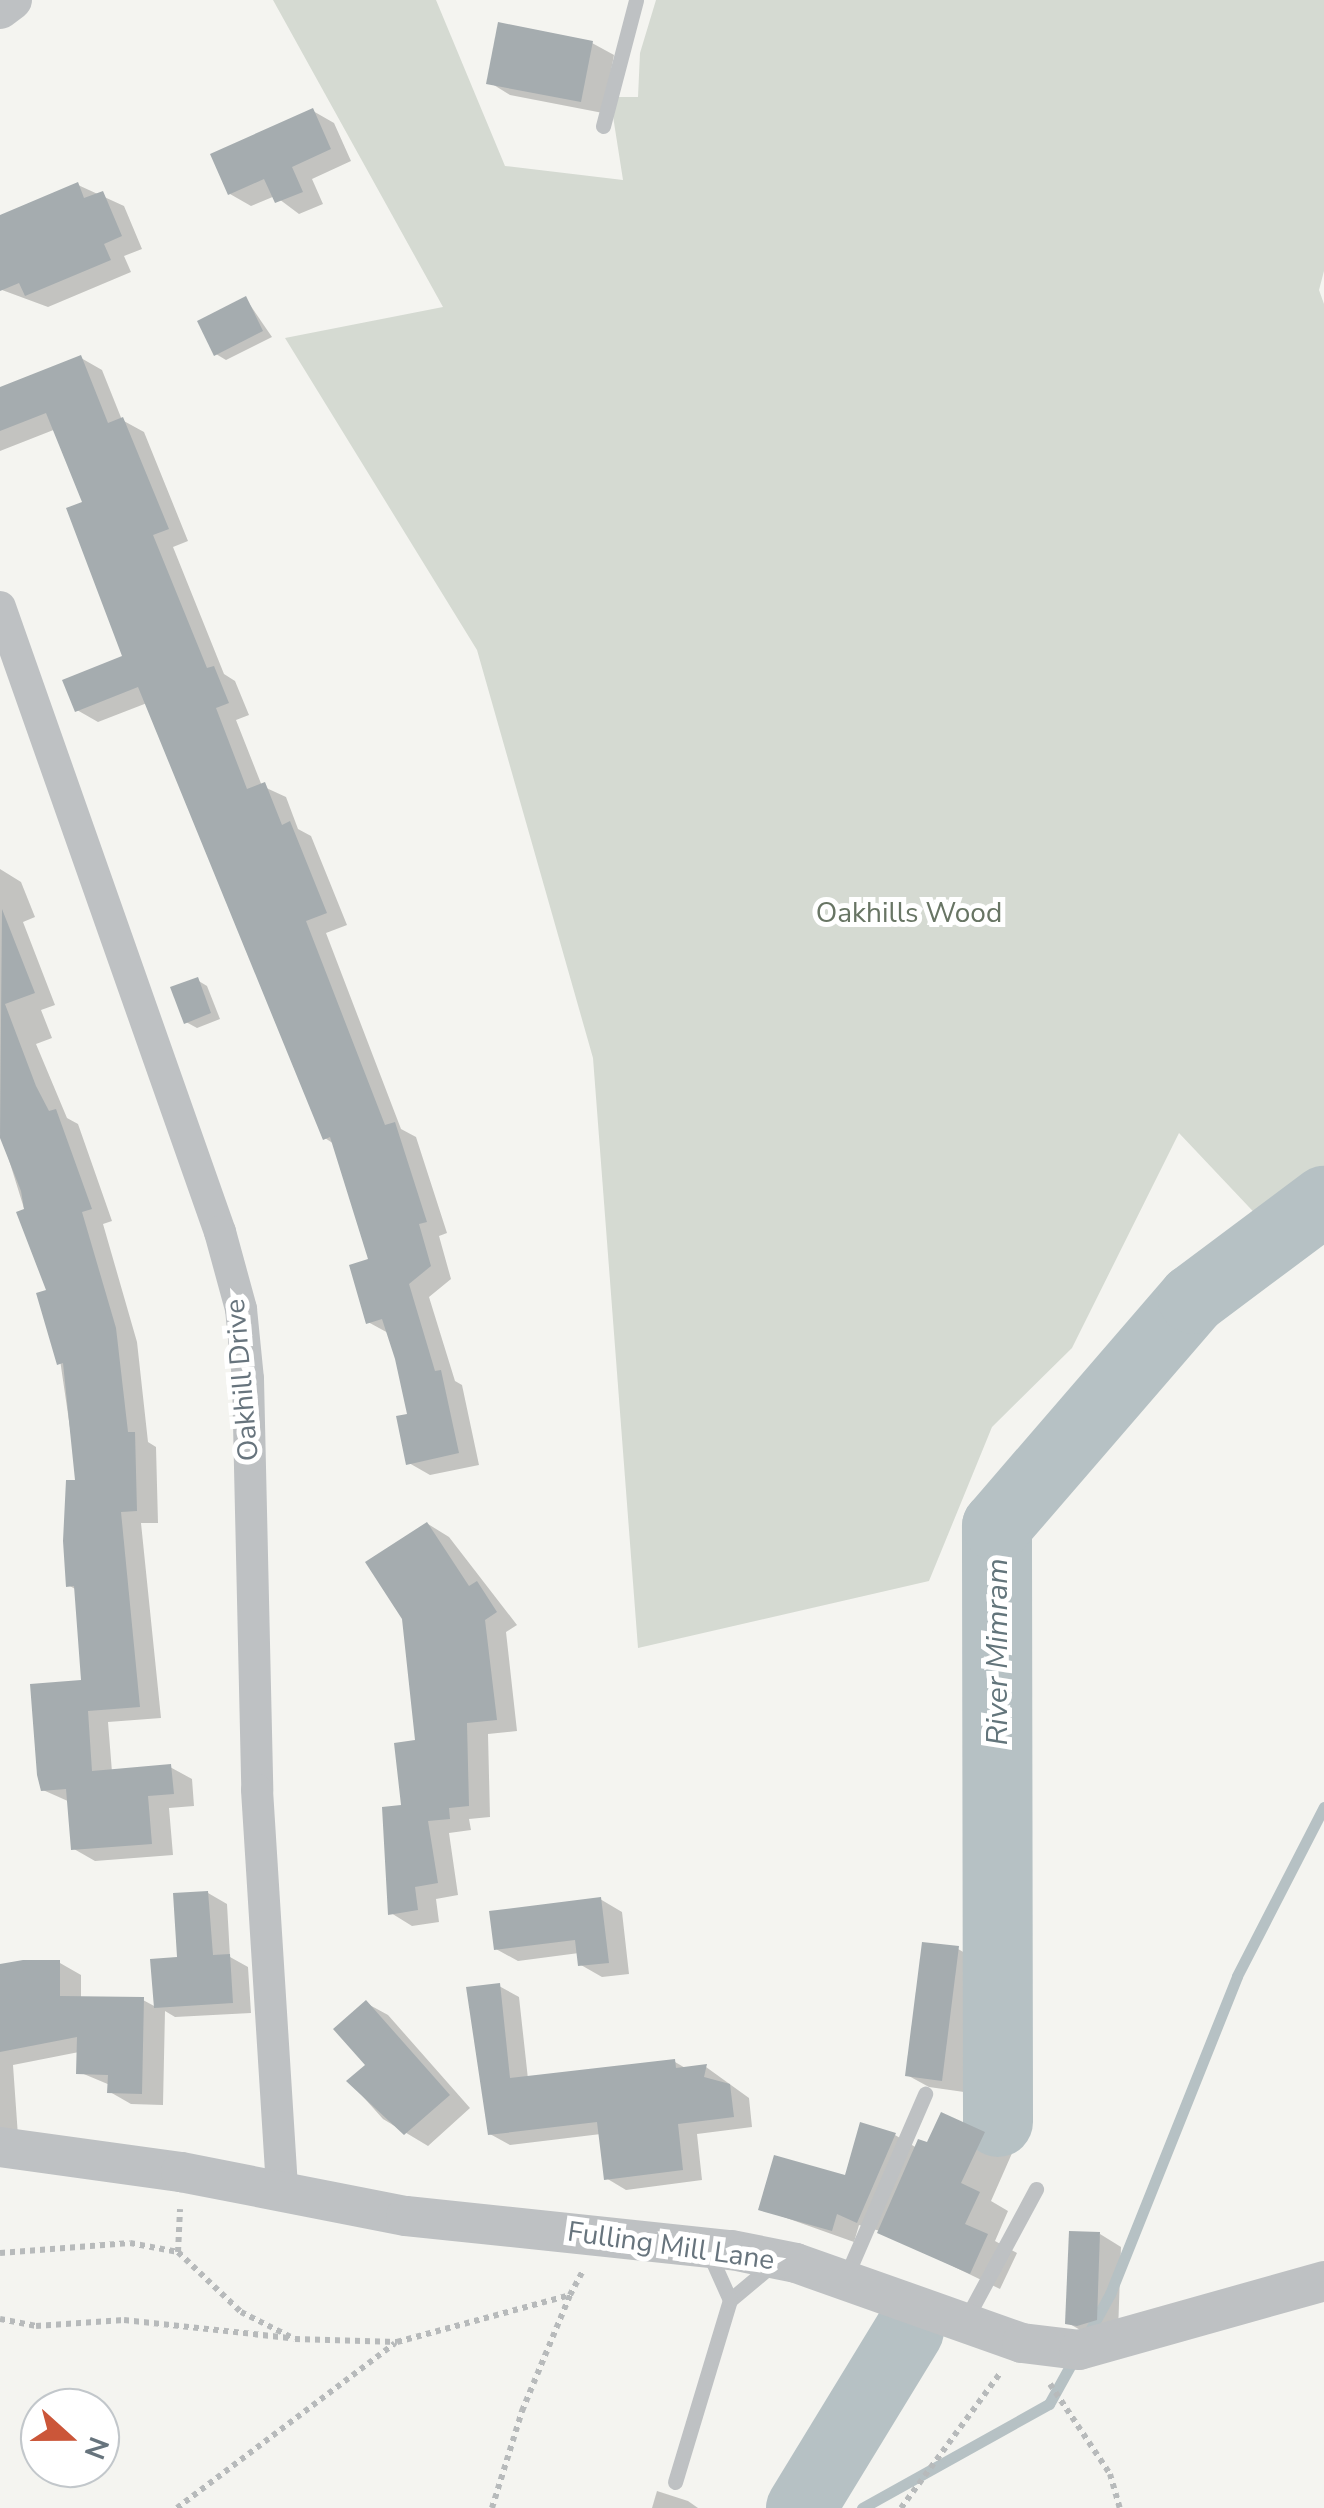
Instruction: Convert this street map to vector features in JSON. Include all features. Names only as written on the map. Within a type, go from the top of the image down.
[{"type":"street","points":[[0,9],[12,0]]},
{"type":"street","name":"Oakhill Drive","points":[[0,607],[220,1232],[240,1309],[248,1379],[257,1790],[282,2192]]},
{"type":"street","name":"Fulling Mill Lane","points":[[0,2148],[282,2192],[406,2216],[706,2247],[778,2259],[846,2279],[1022,2343],[1079,2350],[1324,2281]]},
{"type":"lane","points":[[604,126],[636,0]]},
{"type":"lane","points":[[846,2279],[926,2094]]},
{"type":"lane","points":[[965,2321],[1036,2189]]},
{"type":"lane","points":[[706,2247],[730,2300]]},
{"type":"lane","points":[[674,2482],[730,2300],[778,2259]]},
{"type":"path","points":[[492,2508],[522,2410],[570,2296],[602,2235]]},
{"type":"path","points":[[0,2253],[130,2243],[178,2252],[242,2312],[295,2339]]},
{"type":"path","points":[[0,2318],[36,2326],[124,2320],[295,2339],[397,2342],[570,2296]]},
{"type":"path","points":[[177,2508],[397,2342]]},
{"type":"path","points":[[901,2508],[1022,2343],[1110,2474],[1120,2508]]},
{"type":"green space","name":"Oakhills Wood","points":[[273,0],[436,0],[505,166],[623,180],[610,97],[638,97],[640,53],[656,0],[1324,0],[1324,271],[1319,290],[1324,304],[1324,1178],[1265,1224],[1179,1133],[1072,1348],[992,1427],[929,1581],[638,1648],[593,1058],[477,650],[285,338],[443,307]]},
{"type":"building","points":[[498,22],[593,41],[581,102],[486,84]]},
{"type":"building","points":[[313,108],[331,149],[292,167],[303,192],[275,203],[264,179],[228,195],[210,154]]},
{"type":"building","points":[[78,182],[84,198],[103,191],[122,236],[104,244],[111,260],[25,296],[19,283],[0,291],[0,215]]},
{"type":"building","points":[[246,296],[263,331],[214,356],[197,321]]},
{"type":"building","points":[[81,355],[108,423],[123,417],[169,529],[153,535],[207,668],[214,666],[229,703],[216,708],[247,789],[265,782],[282,825],[290,821],[327,913],[306,921],[385,1125],[395,1122],[427,1222],[419,1224],[431,1266],[409,1284],[435,1371],[441,1370],[459,1453],[406,1465],[396,1416],[407,1414],[395,1359],[382,1319],[366,1324],[349,1265],[368,1259],[330,1137],[323,1140],[138,687],[75,712],[62,680],[122,656],[66,508],[82,502],[46,413],[0,431],[0,387]]},
{"type":"building","points":[[2,909],[35,993],[5,1004],[36,1086],[49,1111],[56,1109],[92,1209],[82,1212],[116,1328],[128,1432],[135,1432],[137,1511],[121,1512],[140,1707],[88,1711],[92,1771],[171,1764],[174,1794],[148,1796],[152,1844],[71,1850],[66,1789],[41,1791],[37,1775],[30,1684],[81,1680],[74,1586],[66,1587],[63,1541],[66,1480],[75,1480],[63,1363],[57,1365],[36,1293],[46,1290],[16,1212],[24,1209],[21,1191],[0,1138]]},
{"type":"building","points":[[198,977],[211,1013],[184,1024],[170,987]]},
{"type":"building","points":[[427,1522],[469,1586],[477,1581],[497,1612],[485,1620],[497,1720],[467,1723],[469,1806],[449,1808],[450,1819],[428,1821],[438,1883],[415,1887],[418,1910],[388,1915],[382,1807],[401,1805],[394,1743],[415,1740],[402,1619],[365,1562]]},
{"type":"building","points":[[208,1891],[213,1955],[230,1954],[233,2003],[154,2008],[150,1959],[177,1957],[173,1893]]},
{"type":"building","points":[[601,1897],[609,1963],[578,1966],[575,1940],[494,1950],[489,1911]]},
{"type":"building","points":[[922,1942],[959,1946],[942,2081],[905,2076]]},
{"type":"building","points":[[60,1960],[60,1996],[144,1997],[142,2094],[107,2093],[108,2075],[76,2074],[77,2037],[0,2052],[0,1964]]},
{"type":"building","points":[[500,1983],[510,2078],[675,2059],[676,2068],[707,2064],[704,2077],[730,2084],[734,2117],[678,2124],[683,2170],[604,2180],[597,2122],[488,2135],[466,1987]]},
{"type":"building","points":[[366,2000],[450,2095],[404,2135],[346,2081],[365,2065],[333,2029]]},
{"type":"building","points":[[941,2112],[985,2132],[961,2183],[980,2192],[965,2224],[988,2234],[970,2274],[877,2233],[918,2139],[927,2142]]},
{"type":"building","points":[[860,2122],[896,2133],[857,2223],[837,2214],[832,2231],[758,2210],[774,2155],[845,2175]]},
{"type":"building","points":[[1069,2231],[1100,2232],[1097,2320],[1077,2326],[1065,2324]]},
{"type":"waterway","name":"River Mimram","points":[[998,2122],[997,1526],[1193,1299],[1324,1201]]},
{"type":"waterway","points":[[1087,2336],[1110,2294],[1237,1976],[1324,1807]]},
{"type":"waterway","name":"River Mimram","points":[[801,2508],[909,2331]]},
{"type":"waterway","points":[[862,2508],[1049,2404],[1075,2357]]}]
